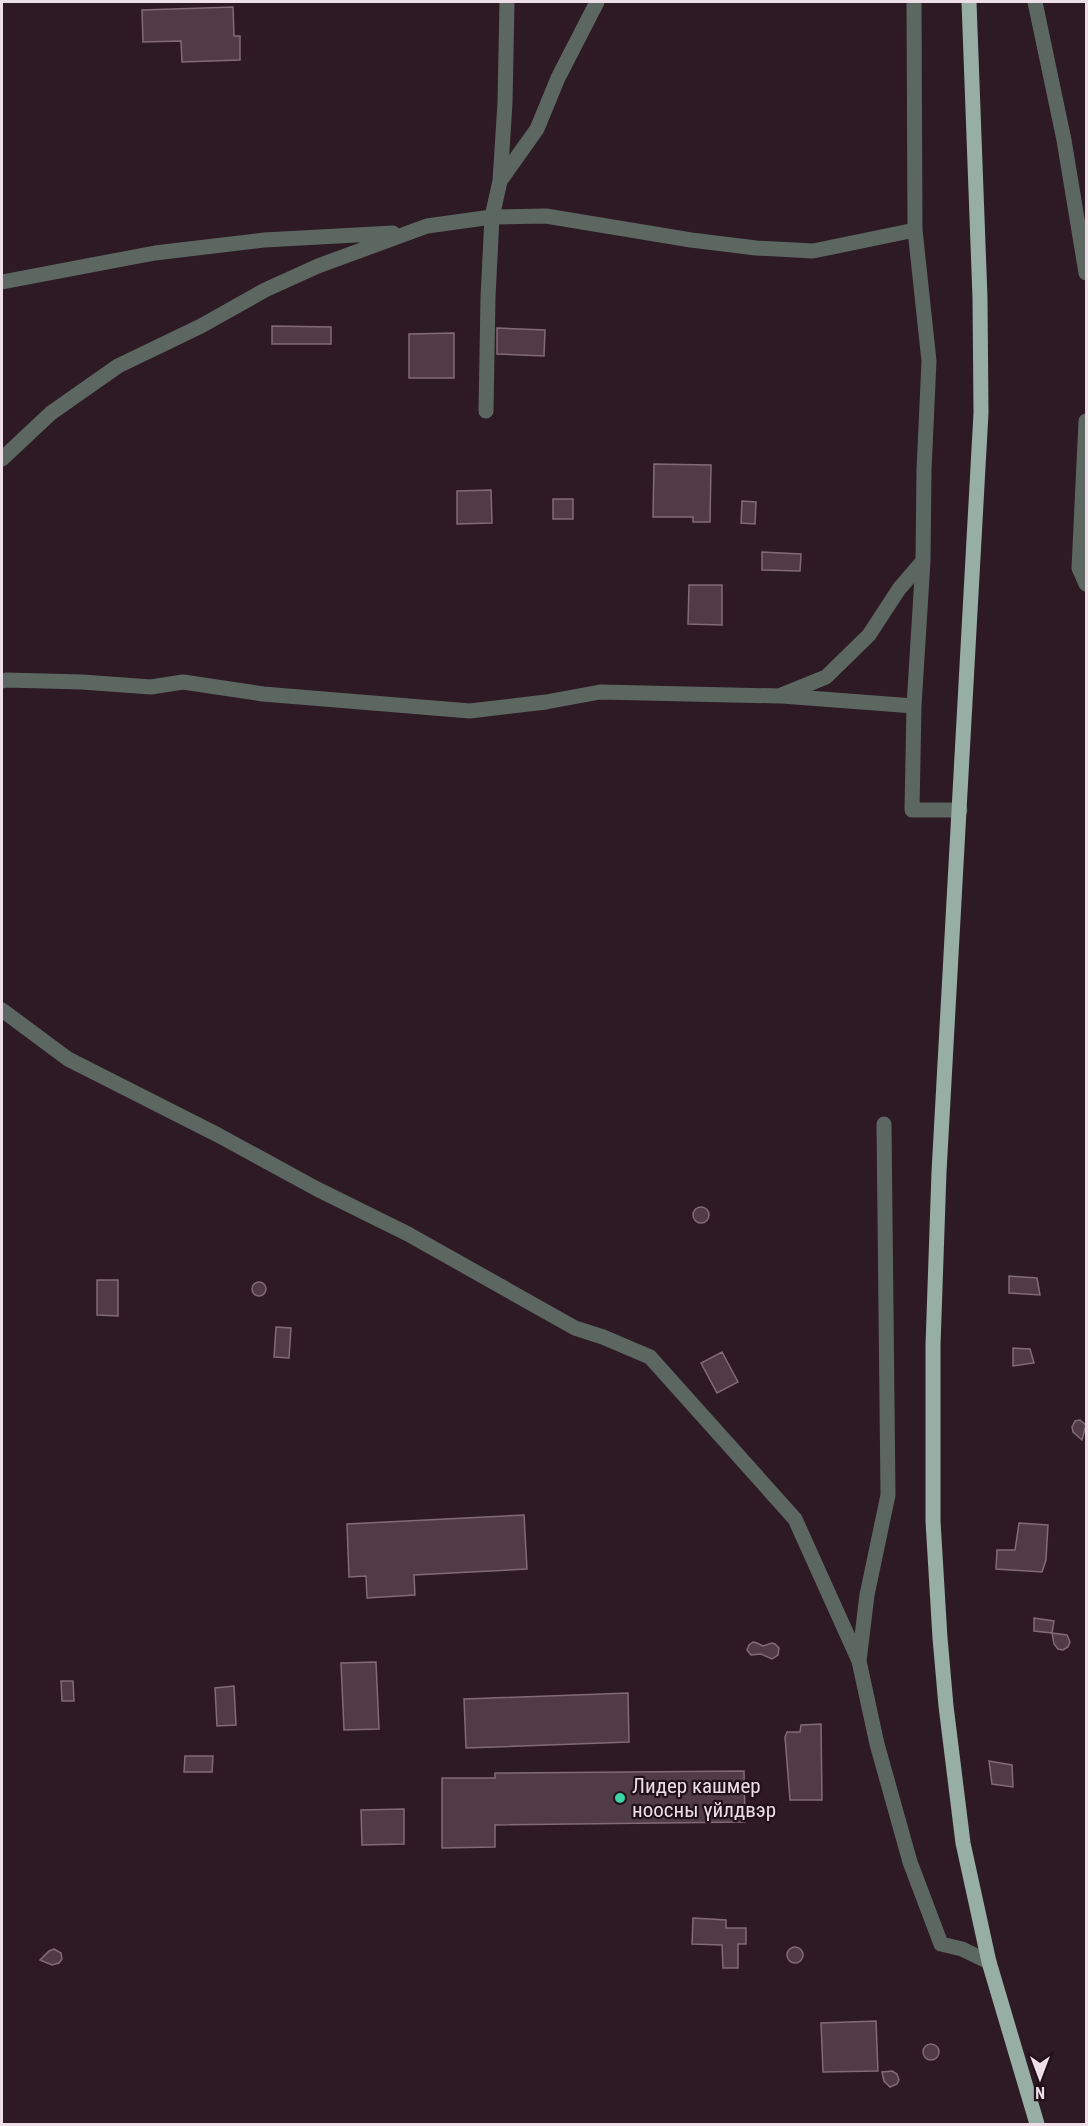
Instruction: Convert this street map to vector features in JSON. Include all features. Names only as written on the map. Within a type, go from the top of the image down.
[{"type":"main road","points":[[969,2],[981,413],[938,1206],[933,1345],[933,1521],[946,1706],[963,1843],[989,1962],[1037,2124]]},
{"type":"street","points":[[486,411],[492,217],[500,181],[506,103],[507,2]]},
{"type":"street","points":[[500,181],[537,129],[558,78],[597,2]]},
{"type":"street","points":[[915,2],[915,230],[929,361],[923,561],[914,706],[912,810],[960,810]]},
{"type":"street","points":[[1035,2],[1064,140],[1086,273]]},
{"type":"street","points":[[2,459],[51,413],[118,366],[201,326],[265,290],[318,266],[427,226],[492,217],[546,216],[691,240],[756,248],[813,251],[915,230]]},
{"type":"street","points":[[2,282],[176,250],[264,240],[408,232]]},
{"type":"street","points":[[1086,421],[1079,568],[1086,584]]},
{"type":"street","points":[[779,696],[826,677],[869,634],[899,589],[923,561]]},
{"type":"street","points":[[2,681],[82,682],[151,687],[183,682],[263,694],[470,711],[546,702],[600,692],[779,696],[914,706]]},
{"type":"street","points":[[2,1010],[68,1059],[218,1135],[316,1189],[408,1234],[574,1328],[603,1336],[650,1357],[795,1519],[860,1661],[877,1744],[904,1841],[941,1944],[962,1949],[989,1962]]},
{"type":"street","points":[[860,1661],[867,1595],[888,1495],[884,1124]]},
{"type":"building","points":[[233,7],[234,36],[240,36],[240,60],[182,62],[181,41],[143,42],[142,10]]},
{"type":"building","points":[[272,326],[331,327],[331,344],[272,344]]},
{"type":"building","points":[[497,328],[545,330],[544,356],[497,354]]},
{"type":"building","points":[[454,333],[454,378],[409,378],[409,334]]},
{"type":"building","points":[[654,464],[711,465],[710,522],[693,522],[693,517],[653,517]]},
{"type":"building","points":[[491,490],[492,523],[457,524],[457,491]]},
{"type":"building","points":[[553,499],[573,499],[573,519],[553,519]]},
{"type":"building","points":[[742,501],[756,502],[755,524],[741,523]]},
{"type":"building","points":[[762,552],[801,554],[800,571],[762,570]]},
{"type":"building","points":[[689,585],[722,585],[722,625],[688,624]]},
{"type":"building","points":[[701,1207],[707,1209],[709,1215],[707,1221],[701,1223],[695,1221],[693,1215],[695,1209]]},
{"type":"building","points":[[1009,1276],[1037,1278],[1040,1295],[1009,1293]]},
{"type":"building","points":[[97,1280],[118,1280],[118,1316],[97,1315]]},
{"type":"building","points":[[259,1282],[264,1284],[266,1289],[264,1294],[259,1296],[254,1294],[252,1289],[254,1284]]},
{"type":"building","points":[[276,1327],[291,1328],[289,1358],[274,1357]]},
{"type":"building","points":[[1013,1348],[1030,1349],[1034,1363],[1013,1366]]},
{"type":"building","points":[[722,1352],[738,1382],[717,1393],[701,1363]]},
{"type":"building","points":[[1080,1420],[1086,1425],[1082,1440],[1073,1432],[1072,1427],[1075,1421]]},
{"type":"building","points":[[524,1515],[527,1569],[414,1575],[415,1595],[367,1598],[366,1576],[349,1577],[347,1524]]},
{"type":"building","points":[[1019,1523],[1048,1525],[1046,1560],[1042,1572],[996,1569],[997,1550],[1015,1550]]},
{"type":"building","points":[[1034,1618],[1054,1621],[1052,1633],[1034,1631]]},
{"type":"building","points":[[1052,1633],[1067,1635],[1070,1642],[1068,1647],[1063,1650],[1058,1649],[1054,1644]]},
{"type":"building","points":[[753,1642],[763,1646],[775,1644],[779,1648],[778,1655],[772,1659],[761,1654],[751,1655],[747,1650]]},
{"type":"building","points":[[376,1662],[379,1729],[344,1730],[341,1663]]},
{"type":"building","points":[[61,1681],[73,1681],[74,1701],[62,1701]]},
{"type":"building","points":[[234,1686],[236,1725],[217,1726],[215,1688]]},
{"type":"building","points":[[628,1693],[629,1742],[466,1748],[464,1699]]},
{"type":"building","points":[[821,1724],[822,1800],[790,1800],[785,1737],[787,1732],[800,1732],[801,1725]]},
{"type":"building","points":[[185,1756],[213,1756],[212,1772],[184,1772]]},
{"type":"building","points":[[989,1761],[1012,1765],[1013,1787],[992,1784]]},
{"type":"building","name":"Лидер кашмер ноосны үйлдвэр","points":[[744,1771],[745,1822],[495,1825],[495,1847],[442,1848],[442,1778],[495,1778],[495,1773]]},
{"type":"building","points":[[404,1809],[404,1844],[362,1845],[361,1810]]},
{"type":"building","points":[[693,1918],[726,1920],[726,1928],[746,1928],[746,1944],[738,1944],[738,1968],[723,1968],[722,1945],[692,1944]]},
{"type":"building","points":[[795,1947],[801,1949],[803,1955],[801,1961],[795,1963],[789,1961],[787,1955],[789,1949]]},
{"type":"building","points":[[54,1949],[61,1953],[62,1959],[59,1963],[52,1965],[40,1960],[49,1951]]},
{"type":"building","points":[[876,2021],[878,2071],[823,2072],[821,2023]]},
{"type":"building","points":[[931,2044],[937,2046],[939,2052],[937,2058],[931,2060],[925,2058],[923,2052],[925,2046]]},
{"type":"building","points":[[892,2071],[897,2074],[899,2080],[897,2084],[890,2087],[884,2081],[882,2072]]},
{"type":"place","name":"Лидер кашмер ноосны үйлдвэр","points":[[620,1798]]}]
